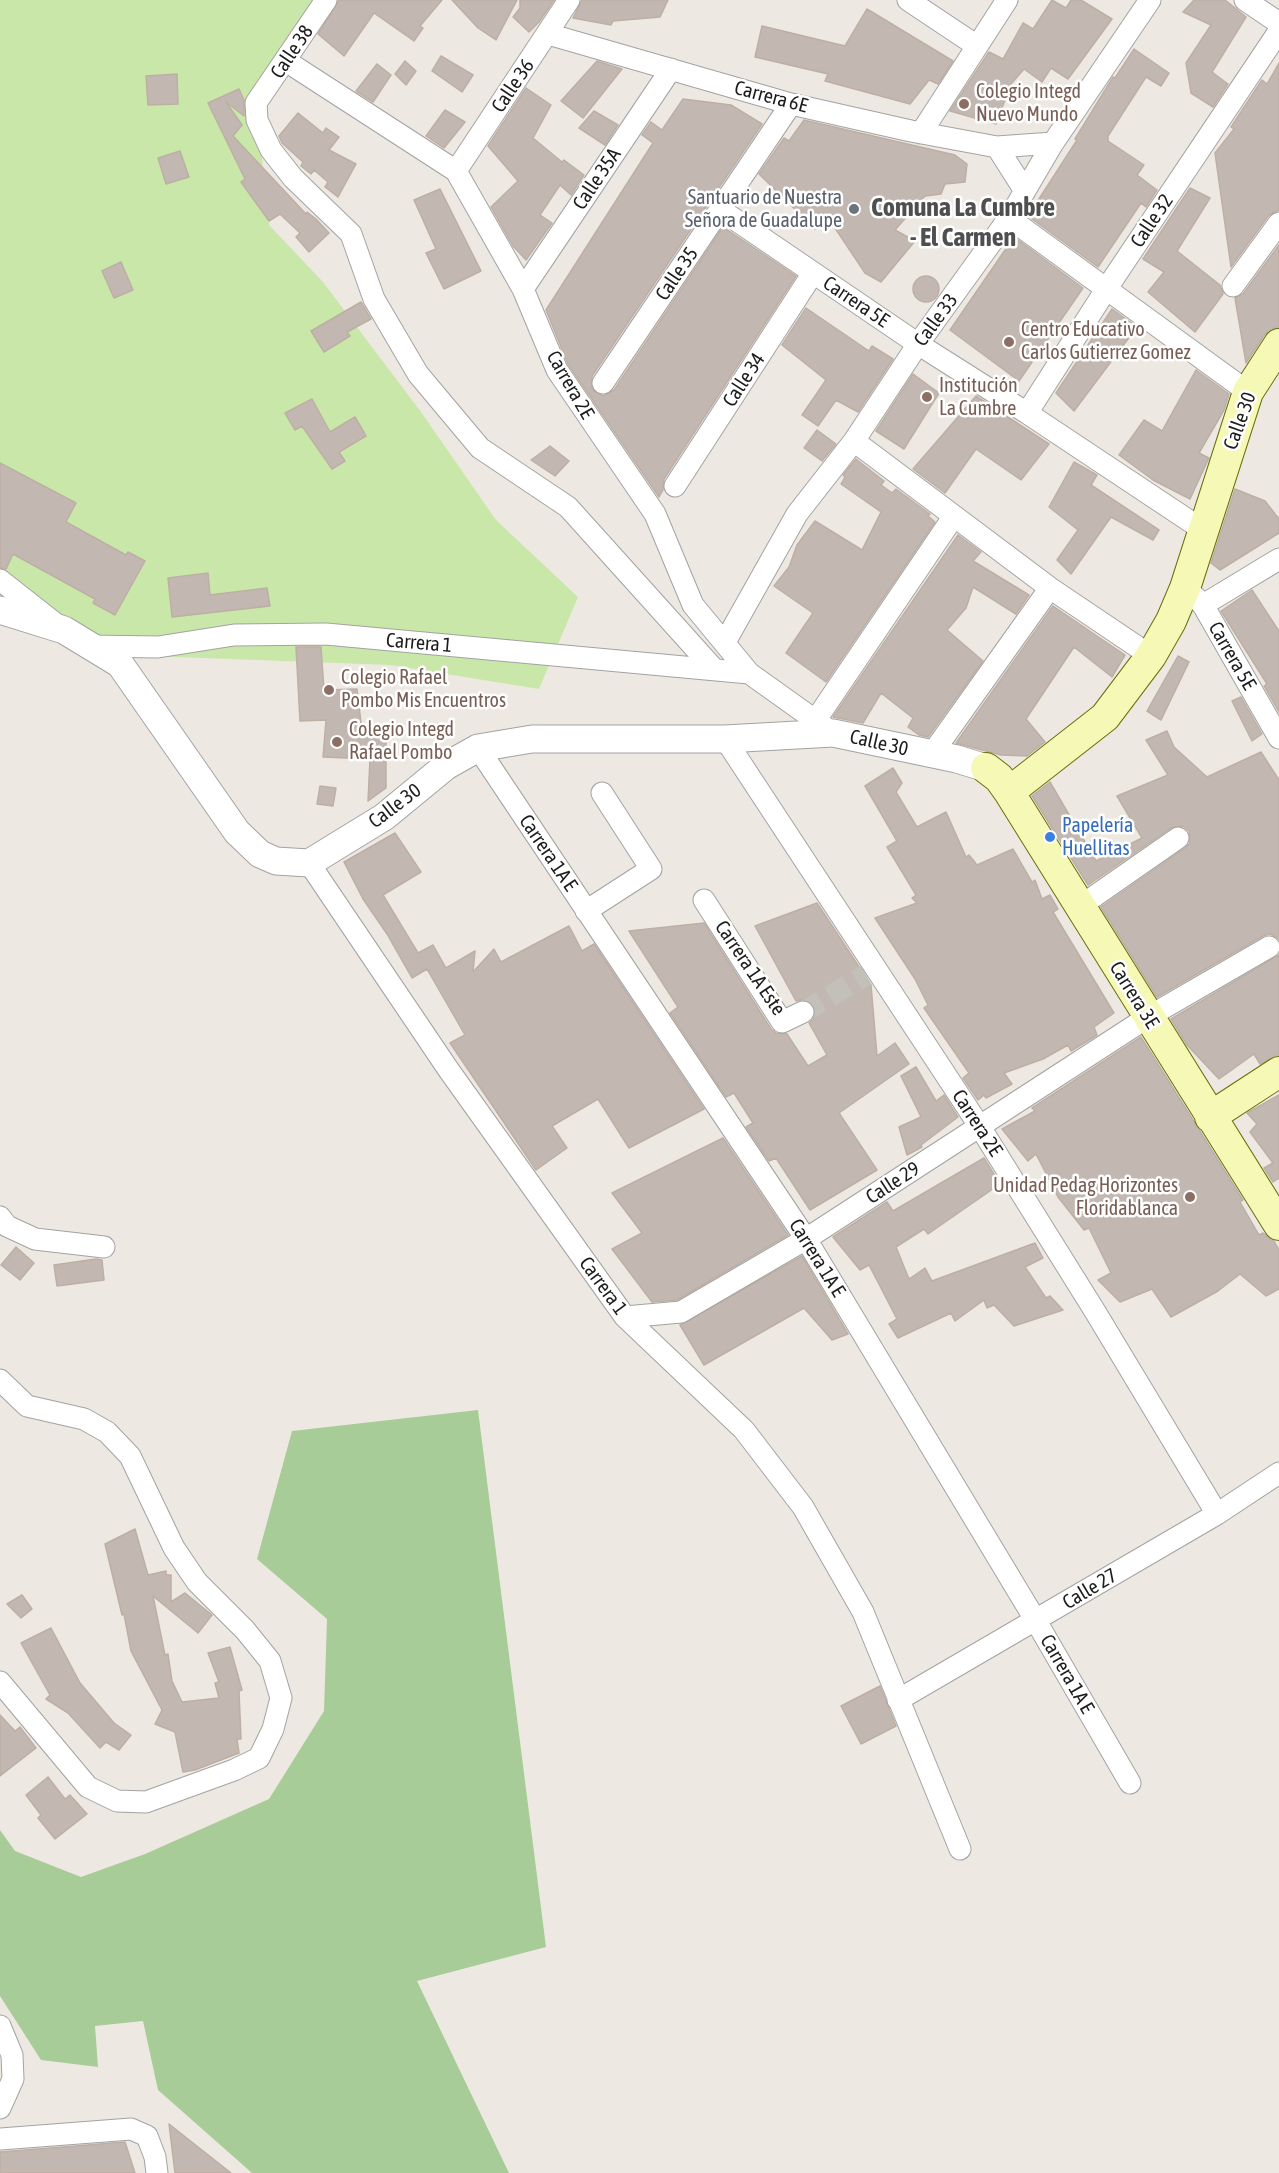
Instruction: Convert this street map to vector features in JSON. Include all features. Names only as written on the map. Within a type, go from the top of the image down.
[{"type":"main road","name":"Calle 30","points":[[1009,792],[1039,766],[1105,717],[1150,657],[1171,621],[1194,596],[1203,530],[1248,392],[1279,344]]},
{"type":"main road","name":"Calle 30","points":[[986,768],[1039,766]]},
{"type":"main road","name":"Carrera 3E","points":[[986,768],[999,778],[1009,792],[1279,1225]]},
{"type":"main road","points":[[1210,1117],[1279,1072]]},
{"type":"street","name":"Calle 38","points":[[326,0],[256,103],[257,120],[271,150],[292,178],[351,234],[374,299],[418,374],[480,448],[568,507],[715,670]]},
{"type":"street","name":"Calle 36","points":[[456,171],[569,0]]},
{"type":"street","points":[[908,0],[977,46]]},
{"type":"street","points":[[921,133],[1007,0]]},
{"type":"street","name":"Calle 33","points":[[715,670],[727,665],[731,658],[728,644],[797,514],[854,441],[918,344],[1009,218],[1053,143],[1150,0]]},
{"type":"street","points":[[1245,0],[1279,23]]},
{"type":"street","name":"Calle 32","points":[[1027,413],[1107,288],[1279,31]]},
{"type":"street","name":"Carrera 6E","points":[[548,34],[791,104],[921,133],[997,147],[1053,143]]},
{"type":"street","name":"Carrera 2E","points":[[286,61],[456,171],[523,289],[557,370],[655,514],[693,605],[728,644],[749,673],[824,727]]},
{"type":"street","name":"Calle 35A","points":[[523,289],[671,69]]},
{"type":"street","name":"Calle 35","points":[[603,383],[791,104]]},
{"type":"street","points":[[997,147],[1024,191]]},
{"type":"street","name":"Carrera 5E","points":[[721,210],[918,344],[1203,530]]},
{"type":"street","points":[[1009,218],[1248,392]]},
{"type":"street","points":[[1233,286],[1279,223]]},
{"type":"street","name":"Calle 34","points":[[675,486],[813,273]]},
{"type":"street","points":[[854,441],[1050,588],[1150,657]]},
{"type":"street","points":[[824,727],[954,516]]},
{"type":"street","points":[[1194,596],[1279,559]]},
{"type":"street","points":[[0,580],[64,630],[120,664],[237,832],[260,854],[276,861],[309,863]]},
{"type":"street","points":[[932,755],[1050,588]]},
{"type":"street","name":"Carrera 5E","points":[[1194,596],[1279,738]]},
{"type":"street","points":[[0,610],[64,630]]},
{"type":"street","name":"Carrera 1","points":[[89,646],[158,646],[234,635],[326,634],[749,673]]},
{"type":"street","name":"Calle 30","points":[[309,863],[384,817],[446,766],[478,748],[532,739],[725,739],[824,727],[986,768]]},
{"type":"street","name":"Carrera 2E","points":[[725,739],[871,972],[980,1127],[1096,1312],[1217,1514]]},
{"type":"street","name":"Carrera 1A E","points":[[478,748],[806,1239],[1036,1621],[1130,1783]]},
{"type":"street","points":[[586,911],[651,869],[602,793]]},
{"type":"street","points":[[1079,907],[1178,838]]},
{"type":"street","name":"Carrera 1","points":[[309,863],[448,1069],[625,1317],[744,1430],[804,1507],[864,1612],[960,1849]]},
{"type":"street","name":"Carrera 1A Este","points":[[704,900],[782,1022],[803,1012]]},
{"type":"street","name":"Calle 29","points":[[625,1317],[681,1312],[806,1239],[1148,1017],[1269,946]]},
{"type":"street","points":[[0,1217],[7,1226],[35,1239],[104,1247]]},
{"type":"street","points":[[0,1380],[27,1406],[84,1419],[107,1432],[130,1456],[174,1548],[197,1582],[245,1630],[270,1660],[281,1698],[273,1729],[259,1758],[234,1770],[146,1802],[126,1801],[117,1800],[88,1787],[0,1682]]},
{"type":"street","name":"Calle 27","points":[[898,1700],[1217,1514],[1279,1473]]},
{"type":"street","points":[[0,2026],[12,2055],[13,2079],[0,2108]]},
{"type":"street","points":[[0,2139],[130,2129],[147,2136],[155,2157],[157,2173]]},
{"type":"green space","points":[[0,0],[322,0],[256,103],[269,225],[323,282],[421,412],[496,520],[578,597],[539,689],[391,665],[149,656],[0,607]]},
{"type":"green space","points":[[478,1410],[546,1947],[417,1981],[509,2173],[252,2173],[158,2090],[143,2021],[95,2026],[98,2067],[41,2060],[0,1996],[0,1830],[15,1851],[81,1877],[145,1854],[269,1799],[324,1711],[327,1619],[257,1559],[292,1431]]},
{"type":"building","points":[[339,0],[442,0],[420,26],[423,28],[414,41],[374,13],[344,56],[318,34]]},
{"type":"building","points":[[452,0],[517,0],[496,40],[478,28]]},
{"type":"building","points":[[520,0],[554,0],[529,32],[513,17],[520,8]]},
{"type":"building","points":[[582,0],[668,0],[660,17],[613,21],[611,25],[573,18]]},
{"type":"building","points":[[1052,0],[1066,8],[1071,0],[1081,0],[1112,19],[1068,79],[1051,68],[1042,82],[1024,69],[1011,84],[996,124],[950,111],[989,52],[1003,59],[1023,23],[1033,29]]},
{"type":"building","points":[[1194,0],[1225,0],[1246,17],[1212,72],[1228,84],[1213,107],[1191,93],[1186,63],[1211,25],[1183,12]]},
{"type":"building","points":[[867,9],[953,61],[938,84],[929,80],[910,104],[825,81],[828,74],[755,57],[762,26],[845,46]]},
{"type":"building","points":[[1134,49],[1169,73],[1161,86],[1146,77],[1108,136],[1108,141],[1144,165],[1137,175],[1157,190],[1146,207],[1141,203],[1098,267],[1028,216],[1077,140],[1075,139],[1113,77],[1115,78]]},
{"type":"building","points":[[441,56],[473,75],[462,92],[432,71]]},
{"type":"building","points":[[405,61],[416,71],[406,85],[395,74]]},
{"type":"building","points":[[597,61],[622,69],[583,118],[561,101]]},
{"type":"building","points":[[1279,63],[1279,210],[1269,215],[1231,267],[1215,153],[1234,129],[1231,127],[1262,80],[1267,84]]},
{"type":"building","points":[[377,64],[391,75],[373,102],[356,91]]},
{"type":"building","points":[[177,74],[178,104],[148,105],[146,76]]},
{"type":"building","points":[[526,88],[551,105],[533,138],[562,162],[564,160],[584,175],[571,195],[560,185],[540,215],[552,223],[526,260],[513,246],[491,207],[518,181],[488,146]]},
{"type":"building","points":[[239,89],[244,100],[244,116],[226,102],[242,125],[233,136],[306,214],[307,212],[316,219],[329,233],[309,252],[296,237],[300,233],[280,214],[269,221],[241,182],[245,179],[208,103]]},
{"type":"building","points":[[683,99],[731,105],[762,124],[592,376],[592,389],[603,396],[614,390],[723,227],[796,276],[664,479],[663,490],[659,497],[568,364],[546,310],[653,143],[642,135],[651,122],[662,130]]},
{"type":"building","points":[[445,110],[465,122],[444,148],[426,136]]},
{"type":"building","points":[[594,111],[618,125],[605,145],[579,128]]},
{"type":"building","points":[[298,113],[323,133],[326,128],[339,137],[329,150],[356,164],[338,197],[325,187],[328,182],[314,170],[311,174],[301,166],[303,162],[282,143],[279,136]]},
{"type":"building","name":"Santuario de Nuestra Señora de Guadalupe","points":[[804,120],[955,155],[967,164],[965,182],[945,184],[941,194],[925,196],[895,230],[915,241],[881,282],[865,273],[831,222],[815,229],[759,174],[784,138],[789,141]]},
{"type":"building","points":[[180,151],[189,177],[166,184],[158,158]]},
{"type":"building","points":[[1190,188],[1210,198],[1177,251],[1220,285],[1223,294],[1195,332],[1148,292],[1164,272],[1143,259]]},
{"type":"building","points":[[440,189],[481,271],[444,289],[426,253],[436,249],[414,200]]},
{"type":"building","points":[[1014,237],[1083,288],[1019,381],[950,330]]},
{"type":"building","points":[[1279,245],[1279,327],[1265,334],[1246,363],[1235,298],[1243,294]]},
{"type":"building","points":[[121,262],[133,290],[114,298],[102,271]]},
{"type":"building","points":[[926,276],[935,280],[939,289],[935,298],[926,302],[917,298],[913,289],[917,280]]},
{"type":"building","points":[[361,302],[371,319],[347,332],[350,336],[324,352],[311,331]]},
{"type":"building","points":[[806,308],[869,351],[872,346],[893,359],[858,412],[836,400],[818,426],[802,415],[826,380],[782,345]]},
{"type":"building","points":[[1112,309],[1137,327],[1074,411],[1056,393]]},
{"type":"building","points":[[1196,370],[1229,394],[1224,410],[1199,453],[1209,458],[1190,499],[1153,480],[1119,455],[1144,420],[1162,431]]},
{"type":"building","points":[[913,374],[939,393],[904,449],[876,431]]},
{"type":"building","points":[[976,396],[1049,444],[1021,480],[976,449],[945,493],[913,469]]},
{"type":"building","points":[[312,399],[330,432],[355,417],[366,436],[339,452],[345,461],[332,469],[302,426],[295,430],[285,413]]},
{"type":"building","points":[[817,430],[836,444],[822,461],[804,448]]},
{"type":"building","points":[[550,446],[569,461],[555,476],[531,460]]},
{"type":"building","points":[[856,459],[884,481],[881,485],[892,493],[896,489],[930,514],[928,516],[935,522],[826,682],[786,653],[813,613],[774,586],[789,567],[797,545],[815,521],[862,550],[881,512],[841,484],[845,477],[843,475]]},
{"type":"building","points":[[1074,462],[1097,475],[1091,485],[1159,530],[1153,540],[1111,517],[1071,574],[1057,560],[1078,530],[1049,507]]},
{"type":"building","points":[[0,463],[76,503],[66,522],[126,555],[128,552],[145,561],[115,615],[93,603],[95,599],[13,554],[6,569],[0,568]]},
{"type":"building","points":[[1235,489],[1265,501],[1279,519],[1279,533],[1220,570],[1211,563]]},
{"type":"building","points":[[958,535],[981,552],[973,561],[1029,595],[1016,614],[973,587],[966,608],[947,630],[983,661],[928,737],[919,735],[908,727],[913,718],[881,693],[863,723],[833,717]]},
{"type":"building","points":[[208,573],[210,595],[267,588],[270,606],[172,617],[168,578]]},
{"type":"building","points":[[1252,590],[1279,631],[1279,712],[1264,686],[1267,684],[1221,611]]},
{"type":"building","points":[[1053,606],[1125,655],[1112,677],[1074,647],[1026,719],[1045,742],[1027,756],[1001,755],[956,743]]},
{"type":"building","points":[[296,647],[321,647],[324,690],[357,689],[362,731],[386,730],[386,788],[368,801],[370,759],[323,757],[326,720],[300,721]]},
{"type":"building","points":[[1178,656],[1189,662],[1161,720],[1147,711]]},
{"type":"building","points":[[1241,697],[1262,734],[1252,741],[1232,701]]},
{"type":"building","points":[[1167,731],[1174,747],[1207,777],[1261,752],[1279,780],[1279,939],[1270,934],[1263,936],[1157,997],[1101,907],[1185,848],[1190,843],[1189,831],[1183,826],[1171,828],[1088,885],[1032,796],[1050,782],[1096,861],[1142,838],[1117,796],[1168,775],[1146,740]]},
{"type":"building","points":[[893,768],[902,783],[896,792],[917,827],[946,812],[966,857],[969,855],[977,865],[1013,849],[1032,882],[1035,880],[1042,899],[1050,895],[1058,909],[1053,912],[1114,1013],[1094,1027],[1097,1035],[1071,1051],[1068,1045],[1043,1059],[1004,1073],[1012,1084],[986,1098],[984,1095],[978,1100],[963,1078],[969,1073],[924,1008],[928,1005],[915,979],[875,918],[917,903],[912,898],[916,895],[887,847],[897,841],[865,786]]},
{"type":"building","points":[[320,786],[336,788],[333,806],[317,804]]},
{"type":"building","points":[[395,833],[421,872],[383,895],[418,953],[433,945],[446,968],[475,951],[473,972],[494,949],[501,962],[569,926],[582,951],[594,944],[704,1109],[629,1148],[598,1099],[552,1126],[567,1148],[536,1170],[450,1043],[465,1035],[427,969],[412,978],[387,934],[363,899],[344,862]]},
{"type":"building","points":[[817,903],[871,985],[877,1056],[895,1043],[909,1064],[839,1113],[877,1170],[810,1210],[776,1158],[769,1161],[746,1127],[753,1123],[734,1093],[726,1097],[670,1013],[678,1007],[629,931],[704,923],[771,1029],[776,1033],[787,1034],[808,1066],[827,1055],[809,1023],[814,1019],[815,1007],[805,999],[796,1001],[755,926]]},
{"type":"building","points":[[1279,955],[1279,1055],[1260,1064],[1254,1054],[1219,1079],[1187,1045],[1171,1019]]},
{"type":"building","points":[[1141,1037],[1243,1200],[1240,1202],[1259,1235],[1263,1233],[1274,1241],[1279,1250],[1279,1289],[1266,1296],[1240,1274],[1218,1291],[1171,1317],[1152,1289],[1120,1302],[1098,1280],[1111,1273],[1089,1228],[1084,1230],[1058,1197],[1036,1154],[1028,1161],[1002,1129],[1035,1111],[1032,1108]]},
{"type":"building","points":[[916,1067],[936,1101],[944,1095],[958,1117],[921,1145],[922,1147],[907,1155],[899,1127],[921,1117],[901,1076]]},
{"type":"building","points":[[1279,1095],[1279,1178],[1273,1182],[1264,1168],[1273,1163],[1250,1132],[1257,1124],[1247,1113]]},
{"type":"building","points":[[723,1138],[788,1235],[677,1300],[652,1302],[612,1249],[642,1233],[612,1193]]},
{"type":"building","points":[[984,1158],[1000,1184],[928,1234],[924,1229],[896,1247],[909,1279],[925,1268],[932,1281],[1035,1243],[1043,1258],[1025,1267],[1046,1298],[1050,1296],[1063,1310],[1014,1326],[994,1305],[987,1308],[984,1300],[955,1321],[951,1313],[898,1338],[889,1324],[897,1319],[869,1265],[860,1270],[833,1237],[887,1202],[893,1211]]},
{"type":"building","points":[[16,1247],[34,1263],[20,1280],[1,1265]]},
{"type":"building","points":[[802,1256],[848,1334],[832,1340],[804,1308],[704,1365],[680,1325]]},
{"type":"building","points":[[102,1260],[104,1280],[57,1286],[54,1265]]},
{"type":"building","points":[[135,1529],[148,1575],[166,1571],[166,1575],[171,1575],[171,1602],[185,1593],[212,1615],[198,1633],[153,1596],[165,1655],[168,1654],[172,1681],[182,1702],[219,1698],[215,1683],[219,1682],[208,1653],[230,1647],[242,1690],[239,1691],[241,1739],[237,1739],[239,1753],[195,1770],[183,1772],[175,1732],[155,1724],[162,1710],[131,1651],[124,1614],[122,1615],[105,1544]]},
{"type":"building","points":[[22,1595],[32,1609],[21,1618],[7,1604]]},
{"type":"building","points":[[51,1628],[80,1683],[114,1723],[131,1735],[119,1750],[106,1742],[100,1748],[68,1713],[46,1699],[50,1695],[21,1643]]},
{"type":"building","points":[[880,1686],[896,1726],[861,1744],[841,1706]]},
{"type":"building","points":[[0,1715],[15,1731],[20,1727],[36,1748],[0,1776]]},
{"type":"building","points":[[48,1777],[65,1799],[70,1795],[87,1814],[55,1839],[38,1818],[41,1815],[26,1795]]},
{"type":"building","points":[[169,2124],[231,2173],[175,2173]]},
{"type":"building","points":[[125,2142],[135,2173],[0,2173],[0,2152]]},
{"type":"tunnel","points":[[803,1012],[866,975]]},
{"type":"place","name":"Colegio Integd Nuevo Mundo","points":[[964,104]]},
{"type":"place","name":"Santuario de Nuestra Señora de Guadalupe","points":[[854,209]]},
{"type":"place","name":"Centro Educativo Carlos Gutierrez Gomez","points":[[1009,342]]},
{"type":"place","name":"Institución La Cumbre","points":[[927,397]]},
{"type":"place","name":"Colegio Rafael Pombo Mis Encuentros","points":[[329,690]]},
{"type":"place","name":"Colegio Integd Rafael Pombo","points":[[337,742]]},
{"type":"place","name":"Papelería Huellitas","points":[[1050,837]]},
{"type":"place","name":"Unidad Pedag Horizontes Floridablanca","points":[[1190,1197]]},
{"type":"district","name":"Comuna La Cumbre - El Carmen","points":[[963,223]]}]
